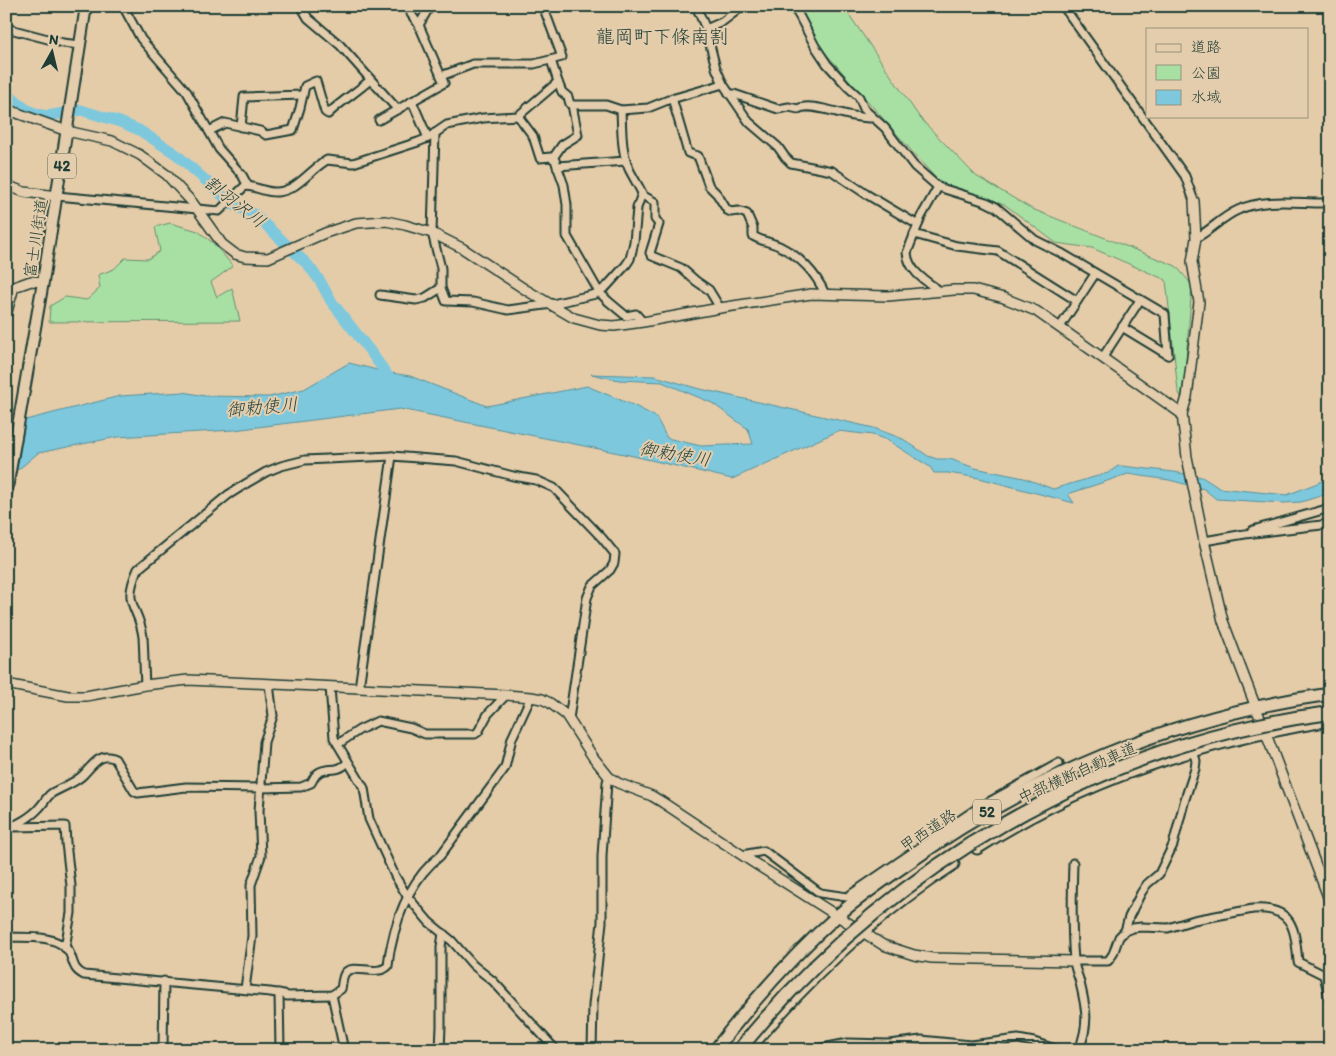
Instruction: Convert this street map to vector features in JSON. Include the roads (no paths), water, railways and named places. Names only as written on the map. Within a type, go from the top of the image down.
[{"type":"highway","name":"甲西道路","points":[[715,1050],[780,972],[838,915],[927,849],[974,819],[1018,795],[1112,751],[1146,739],[1196,722],[1255,707],[1330,694]]},
{"type":"highway","name":"中部横断自動車道","points":[[739,1050],[776,1005],[810,970],[871,915],[935,866],[1005,823],[1081,785],[1156,755],[1234,731],[1277,721],[1330,713]]},
{"type":"highway","name":"52","points":[[748,1050],[808,983],[863,932],[941,871],[1020,822],[1114,778],[1193,750],[1264,732],[1330,720]]},
{"type":"main road","name":"富士川街道","points":[[6,494],[36,326],[86,6]]},
{"type":"street","points":[[124,6],[141,39],[187,92],[219,149],[242,175],[248,186]]},
{"type":"street","points":[[301,6],[308,18],[340,45],[398,110]]},
{"type":"street","points":[[419,25],[430,6]]},
{"type":"street","points":[[441,76],[473,64],[534,64],[562,57],[543,6]]},
{"type":"street","points":[[696,6],[706,29],[716,68],[723,84],[749,122],[778,147],[791,162],[832,171],[918,225]]},
{"type":"street","points":[[706,29],[722,22],[743,6]]},
{"type":"street","points":[[794,6],[826,64],[859,97],[864,109],[885,128],[914,166],[938,186],[996,207],[1035,240],[1063,254],[1165,314],[1168,355],[1122,327]]},
{"type":"street","points":[[1063,6],[1185,176],[1194,201],[1196,238],[1192,262],[1199,302],[1187,397],[1182,414],[1203,538],[1223,621],[1330,902]]},
{"type":"street","points":[[379,120],[444,83],[419,25],[411,14]]},
{"type":"street","points":[[6,28],[62,43],[80,45]]},
{"type":"street","points":[[551,60],[558,82],[572,105],[578,135],[562,145],[553,158]]},
{"type":"street","points":[[209,131],[225,123],[260,131],[266,135],[292,130],[305,86],[316,81],[325,112],[328,114],[370,80]]},
{"type":"street","points":[[6,185],[24,192],[219,211],[240,190],[248,186],[281,192],[293,186],[327,160],[353,163],[428,138],[447,125],[483,118],[518,116],[558,82]]},
{"type":"street","points":[[572,105],[606,104],[621,110],[648,108],[672,98],[723,84]]},
{"type":"street","points":[[729,94],[778,109],[789,107],[798,109],[801,106],[873,118]]},
{"type":"street","points":[[241,127],[244,97],[303,95]]},
{"type":"street","points":[[672,98],[688,152],[698,156],[709,186],[717,194],[727,210],[747,214],[753,228],[753,236],[777,245],[806,264],[824,294]]},
{"type":"street","points":[[412,102],[428,138]]},
{"type":"street","points":[[6,109],[67,131],[112,141],[140,155],[167,175],[197,209],[222,244],[235,254],[252,258],[268,258],[325,233],[356,223],[386,222],[405,225],[432,233],[462,248],[526,290],[574,318],[600,325],[614,326],[790,296],[824,294],[888,296],[973,290],[999,296],[1036,311],[1182,414]]},
{"type":"street","points":[[435,133],[432,233],[440,268],[441,288],[446,301],[473,302],[508,310],[552,304],[599,292],[608,286],[630,258],[634,242],[637,208],[642,193],[626,161],[622,143],[621,110]]},
{"type":"street","points":[[518,116],[533,136],[540,158],[553,158]]},
{"type":"street","points":[[553,158],[564,185],[567,205],[567,236],[599,292],[620,312],[626,316],[636,314],[643,322]]},
{"type":"street","points":[[557,166],[626,161]]},
{"type":"street","points":[[938,186],[933,192],[907,253],[910,263],[919,276],[940,291]]},
{"type":"street","points":[[642,195],[655,202],[655,219],[659,224],[650,253],[652,256],[681,268],[709,290],[720,308]]},
{"type":"street","points":[[1196,238],[1221,220],[1248,206],[1260,203],[1330,203]]},
{"type":"street","points":[[914,234],[957,246],[998,251],[1076,301]]},
{"type":"street","points":[[1060,327],[1095,274]]},
{"type":"street","points":[[6,315],[14,287],[31,282],[43,282]]},
{"type":"street","points":[[380,295],[416,300],[425,298],[441,288]]},
{"type":"street","points":[[1102,357],[1140,300]]},
{"type":"street","points":[[145,685],[140,625],[131,605],[130,595],[131,586],[138,570],[228,496],[247,483],[274,469],[305,460],[392,456],[456,461],[546,484],[554,488],[602,538],[614,554],[614,563],[610,570],[592,586],[587,598],[569,719]]},
{"type":"street","points":[[359,688],[392,456]]},
{"type":"street","points":[[1245,534],[1254,529],[1330,508]]},
{"type":"street","points":[[1203,538],[1330,524]]},
{"type":"street","points":[[6,684],[68,696],[104,694],[145,685],[188,680],[531,696],[542,699],[560,709],[609,777],[624,786],[652,796],[882,945],[898,951],[932,958],[1108,961],[1113,954],[1119,937],[1125,931],[1133,928],[1168,928],[1194,920],[1261,908],[1274,911],[1289,918],[1296,933],[1298,962],[1324,975],[1330,1002]]},
{"type":"street","points":[[245,989],[252,936],[251,885],[261,856],[259,811],[264,742],[273,716],[269,684]]},
{"type":"street","points":[[330,687],[334,732],[338,744],[364,788],[369,818],[395,876],[407,896],[422,915],[452,941],[473,965],[499,987],[556,1050]]},
{"type":"street","points":[[338,744],[359,730],[378,721],[411,728],[426,734],[475,734],[488,714],[506,695]]},
{"type":"street","points":[[6,937],[49,939],[56,942],[66,948],[78,972],[84,975],[245,989],[279,993],[288,996],[332,995],[341,989],[344,974],[347,971],[352,969],[380,970],[388,966],[392,941],[410,889],[440,856],[505,768],[512,738],[531,696]]},
{"type":"street","points":[[1125,931],[1129,917],[1141,893],[1147,884],[1159,874],[1174,846],[1185,799],[1195,769],[1196,761],[1193,750]]},
{"type":"street","points":[[9,827],[38,809],[50,794],[83,776],[97,761],[106,757],[115,759],[134,791],[138,793],[186,787],[261,788],[306,786],[311,784],[315,775],[319,772],[341,768],[348,762]]},
{"type":"street","points":[[742,855],[764,851],[820,892],[847,896],[976,809],[1059,762]]},
{"type":"street","points":[[592,1050],[593,1005],[602,922],[602,856],[607,782],[609,777]]},
{"type":"street","points":[[9,827],[65,826],[72,886],[71,913],[66,948]]},
{"type":"street","points":[[1073,863],[1074,961],[1087,1013],[1087,1025],[1079,1050]]},
{"type":"street","points":[[440,1050],[442,1026],[440,947],[443,933]]},
{"type":"street","points":[[163,1050],[164,981]]},
{"type":"street","points":[[279,993],[280,1050]]},
{"type":"street","points":[[332,995],[344,1050]]},
{"type":"street","points":[[812,1050],[848,1043],[889,1047],[921,1040],[971,1045],[1018,1039],[1058,1050]]},
{"type":"water","name":"御勅使川","points":[[349,363],[410,376],[487,406],[587,386],[656,417],[667,438],[701,446],[753,444],[748,429],[712,403],[662,382],[619,380],[591,374],[655,376],[696,388],[874,428],[903,439],[928,456],[937,459],[950,459],[975,468],[1024,478],[1053,489],[1108,473],[1118,466],[1122,466],[1202,477],[1219,488],[1287,495],[1330,478],[1330,493],[1301,502],[1284,503],[1216,499],[1204,489],[1169,480],[1128,474],[1068,494],[1074,503],[979,478],[948,473],[934,473],[930,467],[887,440],[873,435],[838,431],[732,479],[629,455],[400,409],[234,430],[117,437],[38,453],[19,469],[6,473],[6,425],[120,396],[183,392],[205,396],[269,397],[304,389]]},
{"type":"waterway","name":"割羽沢川","points":[[6,93],[26,109],[37,114],[47,116],[81,110],[120,122],[139,130],[176,154],[233,205],[254,214],[308,265],[331,301],[393,383]]},
{"type":"district","name":"龍岡町下條南割","points":[[662,36]]}]
